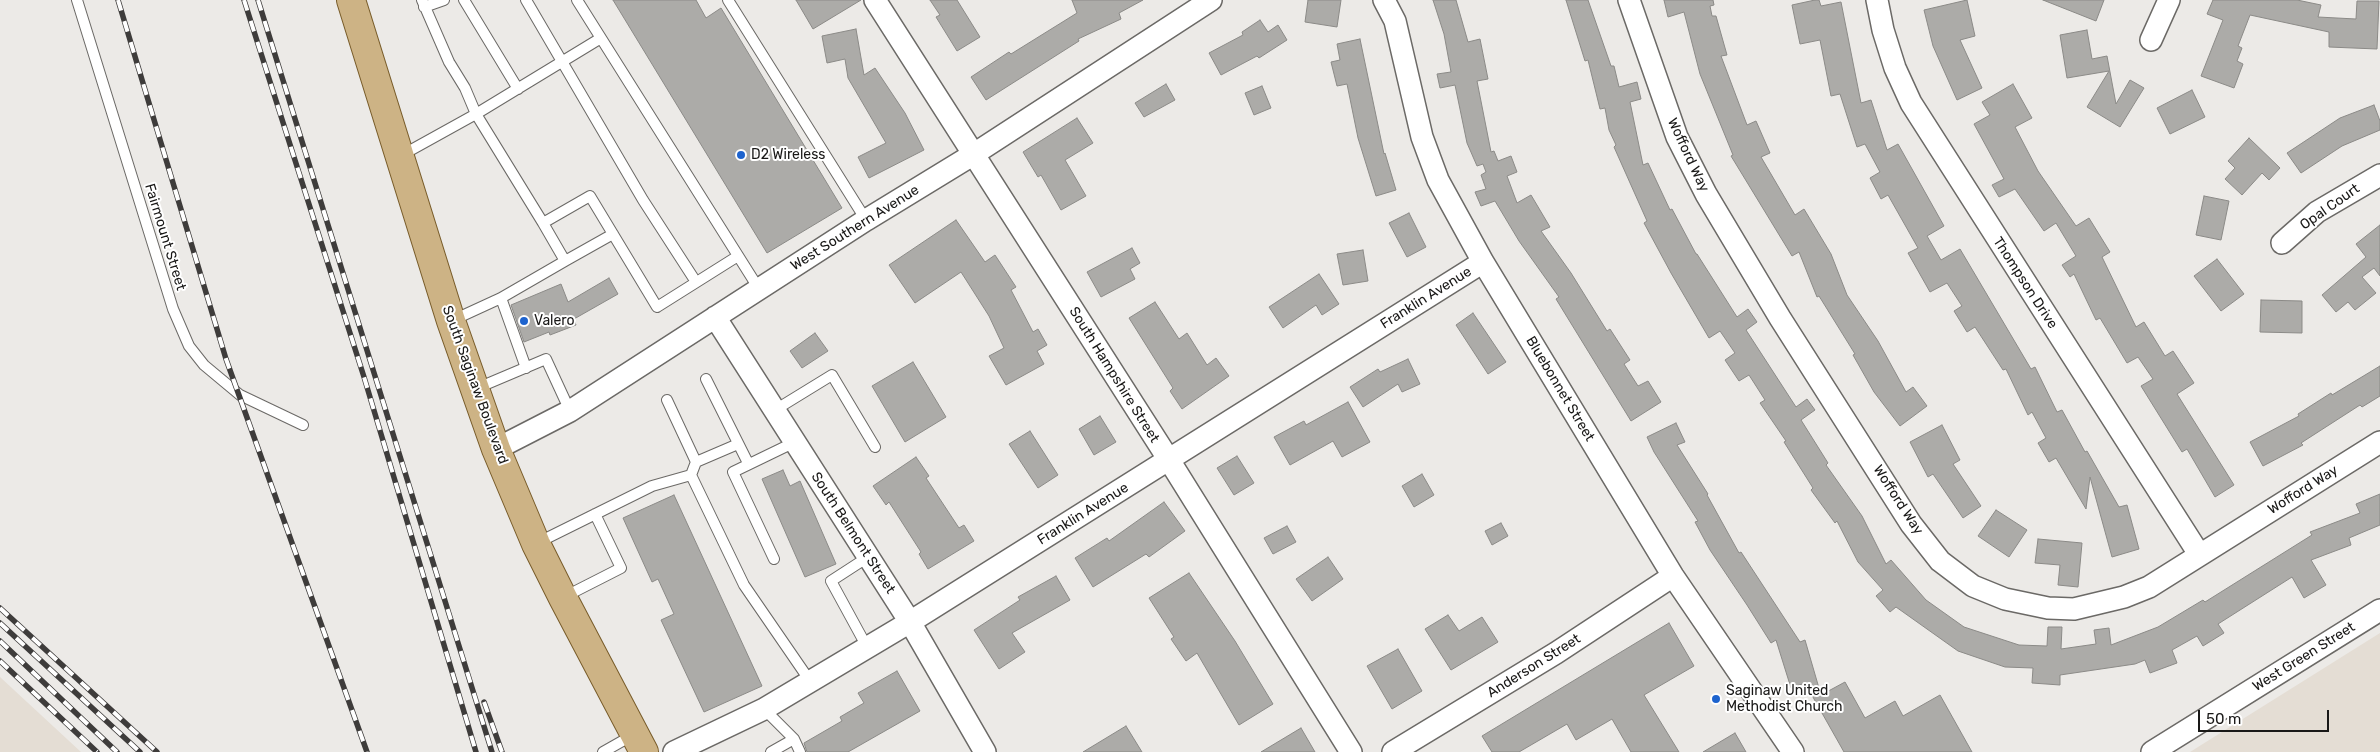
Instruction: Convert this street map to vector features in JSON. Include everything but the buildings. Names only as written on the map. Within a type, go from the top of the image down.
[{"type":"main road","name":"South Saginaw Boulevard","points":[[351,0],[451,321],[496,449],[536,544],[639,743]]},
{"type":"street","name":"South Hampshire Street","points":[[875,0],[1168,460],[1350,752]]},
{"type":"street","name":"West Southern Avenue","points":[[496,449],[570,411],[866,220],[974,154],[1211,0]]},
{"type":"street","name":"Bluebonnet Street","points":[[1384,0],[1395,21],[1422,137],[1438,180],[1483,262],[1673,576],[1793,752]]},
{"type":"street","name":"Wofford Way","points":[[1629,0],[1677,137],[1706,194],[1780,318],[1912,524],[1940,561],[1973,586],[2005,599],[2048,608],[2074,609],[2099,604],[2149,587],[2380,442]]},
{"type":"street","name":"Thompson Drive","points":[[1877,0],[1895,68],[1911,103],[2199,554]]},
{"type":"street","points":[[2151,40],[2169,0]]},
{"type":"street","name":"Opal Court","points":[[2282,243],[2317,212],[2380,175]]},
{"type":"street","name":"Franklin Avenue","points":[[674,752],[764,709],[910,622],[1483,262]]},
{"type":"street","name":"South Belmont Street","points":[[715,317],[910,622],[985,752]]},
{"type":"street","name":"Anderson Street","points":[[1393,752],[1556,653],[1673,576]]},
{"type":"street","name":"West Green Street","points":[[2152,752],[2380,610]]},
{"type":"lane","name":"Fairmount Street","points":[[77,0],[173,309],[189,346],[204,365],[240,395],[303,425]]},
{"type":"lane","points":[[444,0],[423,3],[449,62],[465,88],[476,114],[565,261]]},
{"type":"lane","points":[[464,0],[518,89]]},
{"type":"lane","points":[[526,0],[643,200],[696,282]]},
{"type":"lane","points":[[577,0],[758,289]]},
{"type":"lane","points":[[728,0],[866,220]]},
{"type":"lane","points":[[399,156],[476,114],[601,38]]},
{"type":"lane","points":[[543,223],[590,196],[657,307],[738,256]]},
{"type":"lane","points":[[451,321],[501,298],[613,234]]},
{"type":"lane","points":[[501,298],[526,368]]},
{"type":"lane","points":[[474,390],[546,359],[570,411]]},
{"type":"lane","points":[[774,410],[832,375],[875,447]]},
{"type":"lane","points":[[706,379],[748,463]]},
{"type":"lane","points":[[667,400],[696,462]]},
{"type":"lane","points":[[774,559],[733,472],[748,463],[795,442]]},
{"type":"lane","points":[[738,444],[696,462],[691,475],[744,585],[810,682]]},
{"type":"lane","points":[[536,544],[652,486],[691,475]]},
{"type":"lane","points":[[563,598],[621,568],[595,514]]},
{"type":"lane","points":[[867,647],[831,581],[868,557]]},
{"type":"lane","points":[[764,709],[794,738],[800,752]]},
{"type":"lane","points":[[771,752],[794,738]]},
{"type":"lane","points":[[603,752],[639,743]]},
{"type":"shaded area","points":[[2380,633],[2380,752],[2190,752]]},
{"type":"shaded area","points":[[0,677],[81,752],[0,752]]},
{"type":"railway","points":[[118,0],[226,359],[367,752]]},
{"type":"railway","points":[[244,0],[364,377],[476,752]]},
{"type":"railway","points":[[258,0],[492,752]]},
{"type":"railway","points":[[0,608],[157,752]]},
{"type":"railway","points":[[0,623],[140,752]]},
{"type":"railway","points":[[0,641],[117,752]]},
{"type":"railway","points":[[0,661],[97,752]]},
{"type":"railway","points":[[484,702],[502,752]]},
{"type":"place","name":"D2 Wireless","points":[[741,155]]},
{"type":"place","name":"Valero","points":[[524,321]]},
{"type":"place","name":"Saginaw United Methodist Church","points":[[1716,699]]}]
